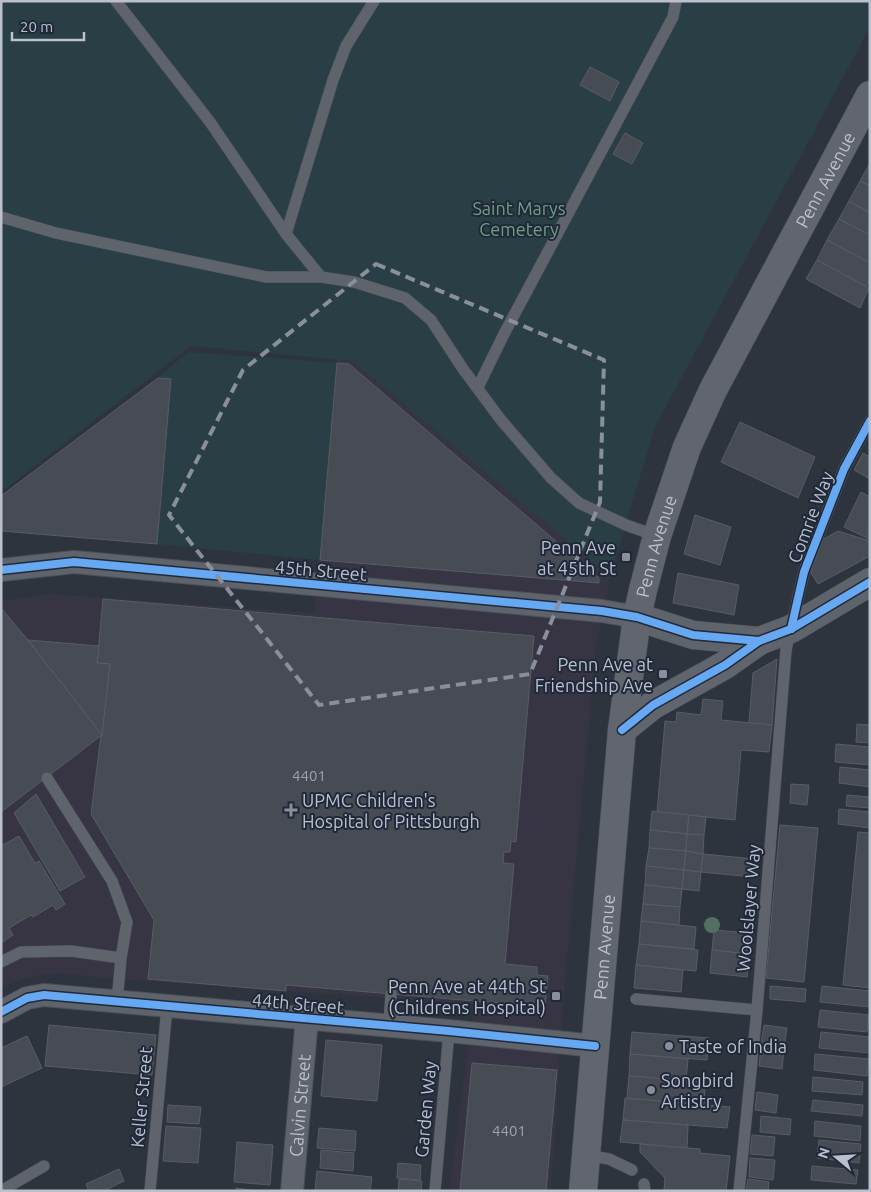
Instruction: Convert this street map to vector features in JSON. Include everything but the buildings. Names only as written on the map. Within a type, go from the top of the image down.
[{"type":"main road","name":"Penn Avenue","points":[[583,1191],[622,730],[637,617],[657,536],[687,447],[713,390],[870,95]]},
{"type":"main road","points":[[622,730],[654,705],[725,665],[760,641]]},
{"type":"street","name":"45th Street","points":[[1,570],[74,562],[602,612],[637,617]]},
{"type":"street","points":[[637,617],[693,635],[760,641],[791,629],[870,582]]},
{"type":"street","name":"44th Street","points":[[1,1012],[27,998],[44,995],[390,1025],[595,1046]]},
{"type":"street","name":"Calvin Street","points":[[292,1191],[308,1018]]},
{"type":"lane","points":[[116,1],[210,122],[286,234],[321,277]]},
{"type":"lane","points":[[286,234],[336,72],[346,46],[374,1]]},
{"type":"lane","points":[[478,387],[504,334],[673,17],[676,1]]},
{"type":"lane","points":[[1,217],[56,233],[266,278],[321,277],[354,282],[405,298],[431,320],[463,369],[501,420],[551,478],[578,503],[626,525],[657,536]]},
{"type":"lane","name":"Comrie Way","points":[[791,629],[804,572],[844,469],[870,421]]},
{"type":"lane","name":"Woolslayer Way","points":[[739,1191],[757,1010],[786,650],[791,629]]},
{"type":"lane","points":[[47,778],[112,881],[127,922],[121,958],[118,1002]]},
{"type":"lane","points":[[1,962],[21,952],[71,951],[121,958]]},
{"type":"lane","points":[[390,1025],[391,994]]},
{"type":"lane","points":[[636,999],[757,1010]]},
{"type":"lane","name":"Keller Street","points":[[150,1191],[167,1007]]},
{"type":"lane","name":"Garden Way","points":[[435,1191],[449,1031]]},
{"type":"lane","points":[[586,1155],[609,1159],[632,1170]]},
{"type":"lane","points":[[1,1191],[44,1166]]},
{"type":"highlighted area","points":[[376,264],[604,360],[600,502],[530,674],[319,705],[169,515],[243,370]]},
{"type":"shaded area","name":"UPMC Children's Hospital of Pittsburgh","points":[[334,359],[352,361],[610,577],[596,647],[563,1005],[551,1191],[449,1191],[474,1004],[103,978],[60,973],[29,977],[1,987],[1,601],[49,594],[314,613]]},
{"type":"green space","name":"Saint Marys Cemetery","points":[[1,1],[870,1],[870,27],[655,427],[610,577],[352,361],[191,346],[1,492]]},
{"type":"green space","points":[[188,352],[337,363],[320,560],[157,544],[171,380],[158,378]]},
{"type":"cycle path","points":[[791,629],[804,572],[844,469],[870,421]]},
{"type":"cycle path","points":[[1,570],[74,562],[602,611],[637,617],[693,635],[759,641],[791,629],[870,582]]},
{"type":"cycle path","points":[[622,730],[653,705],[725,665],[759,641]]},
{"type":"cycle path","points":[[1,1012],[27,998],[44,995],[595,1046]]},
{"type":"place","name":"Penn Ave at 45th St","points":[[626,557]]},
{"type":"place","name":"Penn Ave at Friendship Ave","points":[[663,674]]},
{"type":"place","name":"UPMC Children's Hospital of Pittsburgh","points":[[291,810]]},
{"type":"place","name":"Penn Ave at 44th St (Childrens Hospital)","points":[[556,996]]},
{"type":"place","name":"Taste of India","points":[[669,1046]]},
{"type":"place","name":"Songbird Artistry","points":[[651,1090]]}]
